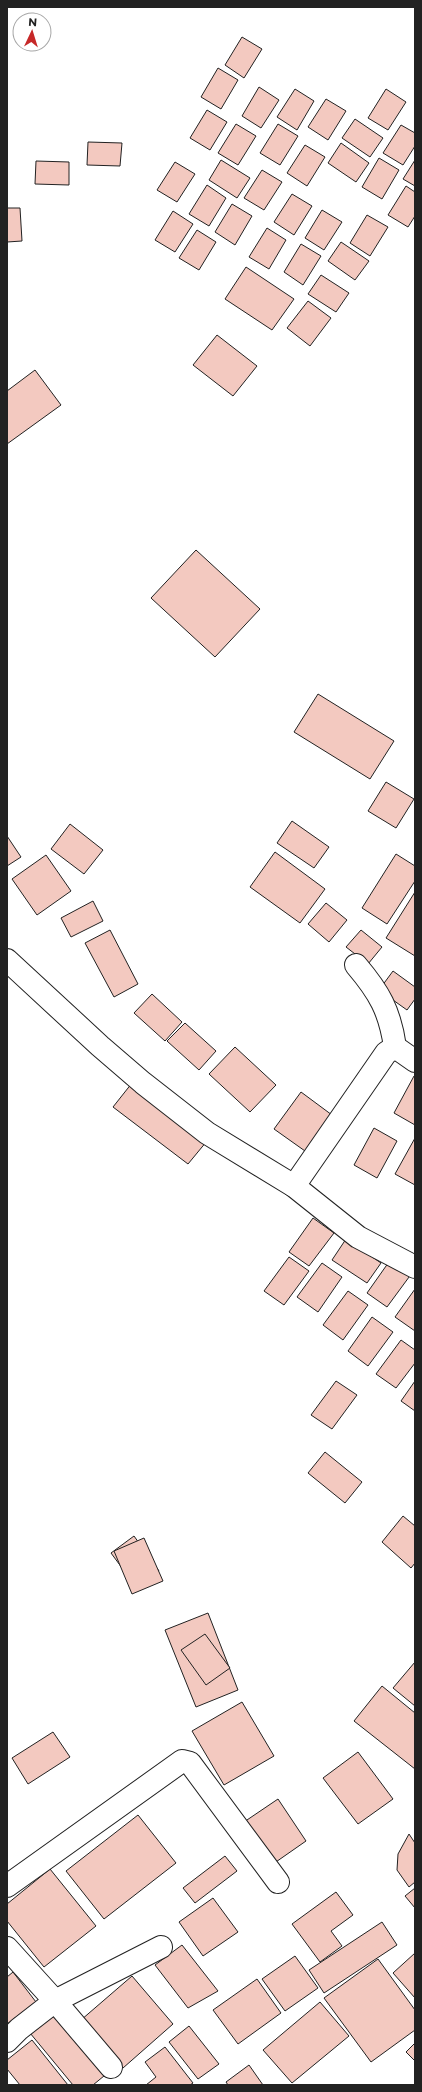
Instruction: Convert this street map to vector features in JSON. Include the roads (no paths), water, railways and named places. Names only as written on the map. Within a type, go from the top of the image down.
[{"type":"street","points":[[7,960],[56,1008],[143,1083],[207,1133],[294,1186],[358,1237],[415,1267]]},
{"type":"street","points":[[356,965],[374,986],[382,1002],[392,1025],[395,1047],[415,1061]]},
{"type":"street","points":[[294,1186],[341,1120],[379,1062],[395,1047]]},
{"type":"street","points":[[7,1886],[182,1761],[190,1763],[278,1882]]},
{"type":"street","points":[[7,2041],[19,2029],[55,2001],[161,1947]]},
{"type":"street","points":[[7,1948],[55,2001],[111,2067]]}]
